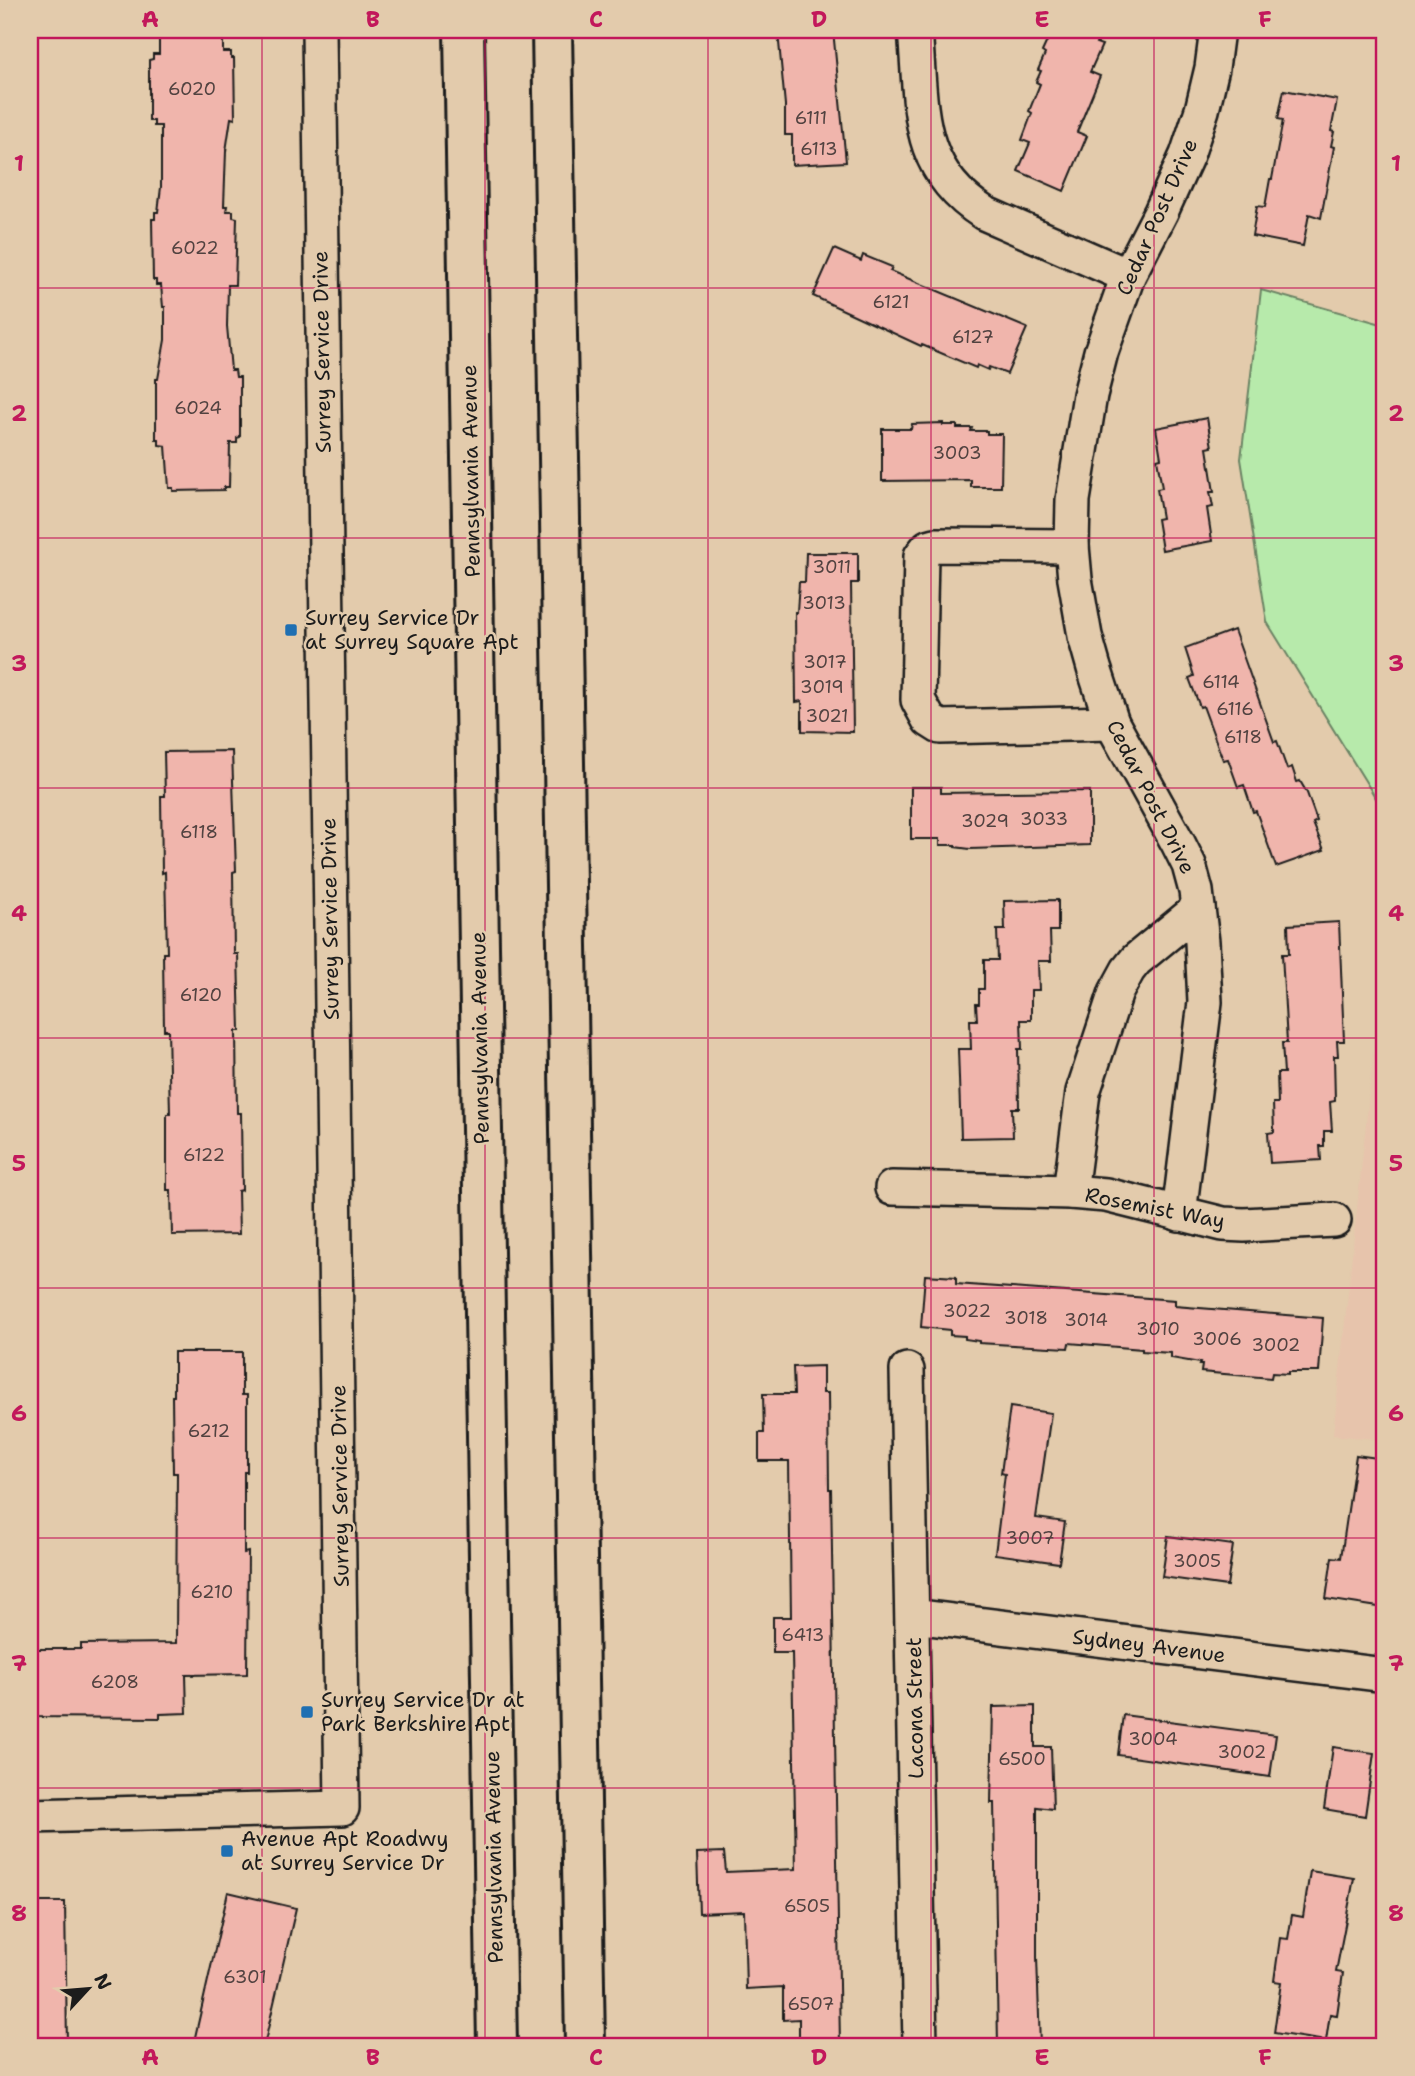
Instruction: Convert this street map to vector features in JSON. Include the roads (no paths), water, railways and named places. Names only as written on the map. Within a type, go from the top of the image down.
[{"type":"highway","name":"Pennsylvania Avenue","points":[[464,30],[497,2046]]},
{"type":"highway","points":[[552,30],[585,2046]]},
{"type":"street","name":"Surrey Service Drive","points":[[30,1816],[342,1808],[340,1436],[319,30]]},
{"type":"street","points":[[915,30],[925,133],[936,163],[952,188],[966,202],[984,213],[1128,276]]},
{"type":"street","name":"Cedar Post Drive","points":[[1179,1214],[1205,1002],[1204,962],[1196,891],[1188,865],[1112,723],[1085,636],[1079,604],[1072,546],[1073,500],[1090,395],[1101,352],[1128,276],[1186,155],[1202,110],[1217,30]]},
{"type":"street","points":[[1072,546],[935,545],[924,550],[921,556],[918,700],[929,720],[940,727],[1112,723]]},
{"type":"street","points":[[1070,1192],[1083,1092],[1116,992],[1136,960],[1198,909]]},
{"type":"street","name":"Rosemist Way","points":[[892,1188],[1106,1195],[1223,1224],[1334,1220]]},
{"type":"street","name":"Lacona Street","points":[[907,1370],[919,2046]]},
{"type":"street","name":"Sydney Avenue","points":[[913,1616],[1385,1675]]},
{"type":"place","name":"Surrey Service Dr at Surrey Square Apt","points":[[291,630]]},
{"type":"place","name":"Surrey Service Dr at Park Berkshire Apt","points":[[307,1712]]},
{"type":"place","name":"Avenue Apt Roadwy at Surrey Service Dr","points":[[227,1851]]}]
